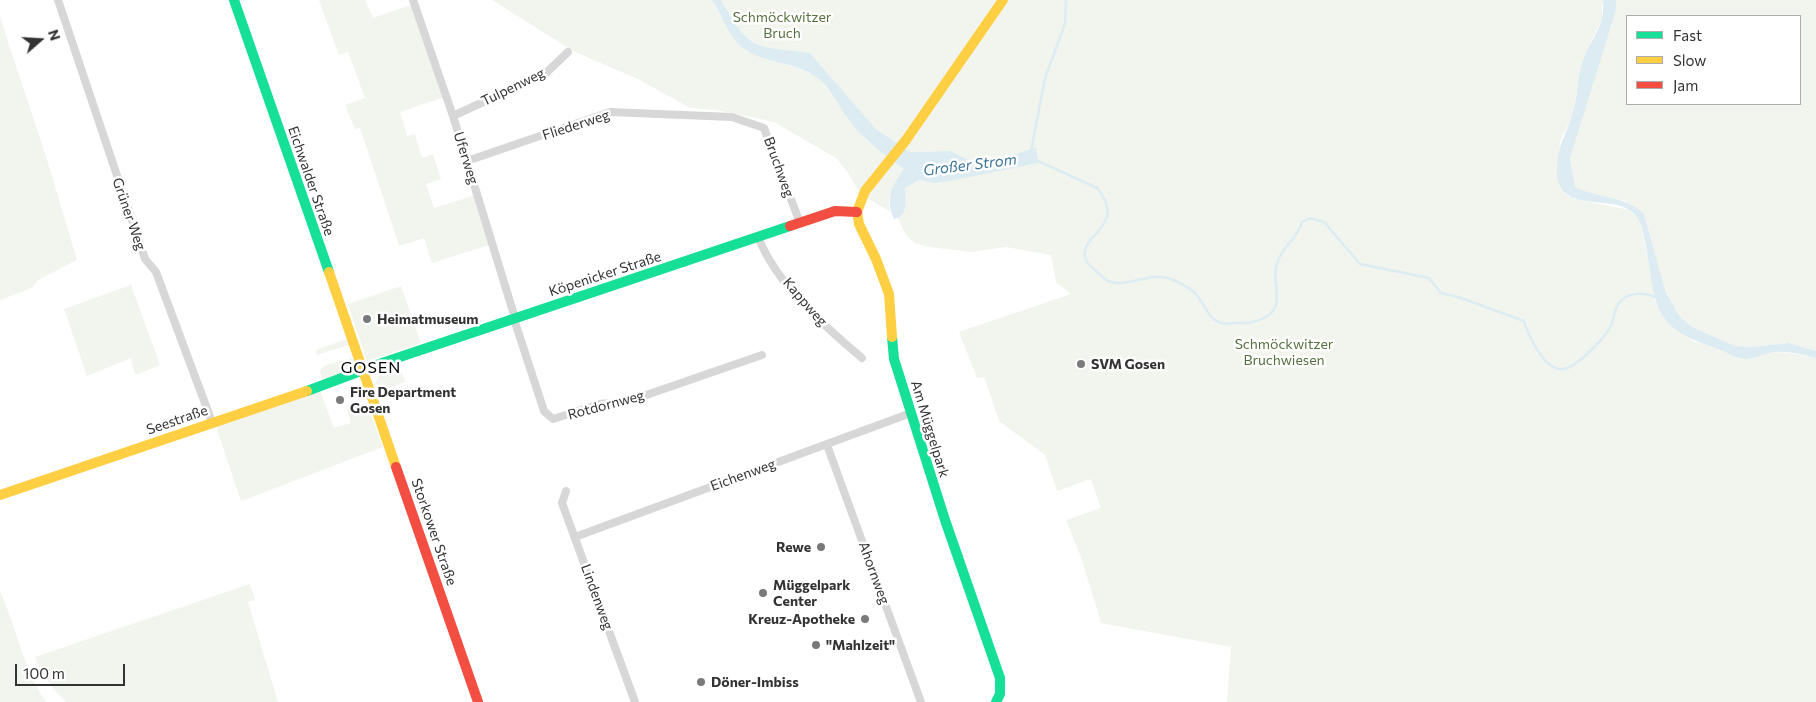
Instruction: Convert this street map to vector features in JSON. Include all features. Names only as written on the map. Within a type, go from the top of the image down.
[{"type":"street","name":"Grüner Weg","points":[[58,0],[145,259],[156,272],[212,422]]},
{"type":"street","name":"Eichwalder Straße","points":[[234,0],[363,371]]},
{"type":"street","name":"Uferweg","points":[[413,0],[453,116],[514,319]]},
{"type":"street","points":[[857,212],[866,191],[906,140],[1003,0]]},
{"type":"street","name":"Tulpenweg","points":[[453,116],[546,73],[568,52]]},
{"type":"street","name":"Fliederweg","points":[[467,161],[610,112],[689,115]]},
{"type":"street","name":"Bruchweg","points":[[689,115],[732,117],[764,128],[800,223]]},
{"type":"street","name":"Köpenicker Straße","points":[[363,371],[835,211],[857,212]]},
{"type":"street","name":"Am Müggelpark","points":[[857,212],[859,224],[876,259],[889,294],[894,359],[964,579],[1000,678],[1000,694],[996,702]]},
{"type":"street","name":"Kappweg","points":[[758,237],[769,258],[796,293],[826,327],[862,358]]},
{"type":"street","name":"Rotdornweg","points":[[514,319],[544,411],[553,419],[600,404],[630,401],[762,355]]},
{"type":"street","name":"Seestraße","points":[[0,495],[363,371]]},
{"type":"street","name":"Storkower Straße","points":[[363,371],[478,702]]},
{"type":"street","name":"Eichenweg","points":[[575,537],[911,413]]},
{"type":"street","name":"Ahornweg","points":[[827,445],[921,702]]},
{"type":"street","name":"Lindenweg","points":[[566,491],[562,502],[635,702]]},
{"type":"green space","points":[[319,0],[365,0],[373,18],[413,4],[444,97],[400,112],[407,136],[415,134],[422,158],[433,154],[441,179],[426,184],[434,208],[476,195],[492,244],[432,263],[424,238],[399,246],[360,128],[355,129],[345,105],[365,98],[348,52],[339,55]]},
{"type":"green space","points":[[492,0],[712,0],[734,37],[766,59],[801,69],[817,77],[835,95],[847,118],[867,141],[905,170],[897,179],[890,195],[889,206],[891,212],[860,194],[849,174],[836,158],[774,122],[717,110],[690,108],[638,79],[575,52]]},
{"type":"green space","points":[[721,0],[1602,0],[1602,19],[1583,59],[1572,117],[1561,139],[1557,168],[1560,185],[1568,196],[1630,210],[1639,220],[1656,303],[1693,341],[1720,349],[1739,359],[1775,352],[1816,358],[1816,702],[1227,702],[1231,647],[1101,623],[1082,560],[1066,520],[1101,508],[1091,479],[1057,491],[1045,455],[999,421],[984,377],[977,378],[959,332],[1071,294],[1056,282],[1051,255],[1006,247],[971,252],[929,247],[915,243],[906,235],[898,219],[905,198],[905,188],[919,180],[935,183],[1037,163],[1036,148],[1015,155],[969,160],[950,151],[910,152],[876,129],[810,53],[765,47],[755,43],[740,30]]},
{"type":"green space","points":[[1616,0],[1816,0],[1816,351],[1788,343],[1752,347],[1735,346],[1692,327],[1681,318],[1666,293],[1644,214],[1625,201],[1584,192],[1575,187],[1570,158],[1601,52],[1611,28]]},
{"type":"green space","points":[[0,17],[49,166],[77,260],[38,280],[32,288],[0,300]]},
{"type":"green space","points":[[131,285],[160,365],[135,375],[131,358],[87,376],[64,309]]},
{"type":"green space","points":[[401,286],[421,343],[367,361],[348,304]]},
{"type":"green space","points":[[347,339],[349,345],[317,355],[316,350]]},
{"type":"green space","points":[[350,358],[355,360],[356,370],[326,380],[322,379],[320,371],[324,366]]},
{"type":"green space","points":[[399,364],[405,382],[379,391],[376,382],[379,374]]},
{"type":"green space","points":[[320,391],[334,428],[351,423],[347,411],[367,404],[383,447],[241,501],[216,426]]},
{"type":"green space","points":[[250,584],[255,600],[248,602],[278,702],[66,702],[48,681],[35,657]]},
{"type":"green space","points":[[0,591],[26,662],[38,690],[46,702],[0,702]]},
{"type":"water","points":[[712,0],[721,0],[740,30],[755,43],[776,49],[810,53],[876,129],[910,152],[950,151],[969,160],[1014,155],[1036,147],[1038,163],[935,183],[919,180],[905,188],[904,211],[899,217],[894,219],[890,205],[891,193],[904,169],[860,134],[822,81],[800,68],[754,55],[740,46]]},
{"type":"water","points":[[1602,0],[1616,0],[1616,10],[1570,158],[1575,187],[1628,203],[1644,214],[1666,293],[1681,318],[1692,327],[1735,346],[1752,347],[1788,343],[1816,351],[1816,358],[1780,352],[1743,359],[1695,340],[1679,331],[1667,322],[1655,297],[1643,233],[1639,221],[1634,214],[1621,206],[1584,201],[1573,197],[1564,191],[1558,181],[1558,157],[1574,108],[1583,60],[1603,16]]},
{"type":"waterway","points":[[1031,151],[1045,78],[1065,24],[1066,0]]},
{"type":"waterway","name":"Großer Strom","points":[[1036,160],[1097,188],[1106,202],[1108,213],[1105,222],[1088,244],[1085,251],[1086,260],[1101,276],[1109,281],[1118,283],[1156,277],[1171,279],[1194,292],[1209,314],[1221,323],[1253,322],[1270,314],[1276,303],[1275,275],[1278,260],[1300,228],[1302,222],[1310,218],[1324,222],[1360,264],[1429,278],[1441,293],[1458,297],[1524,321],[1532,341],[1541,356],[1546,362],[1558,369],[1564,369],[1579,361],[1601,340],[1610,328],[1616,308],[1627,296],[1643,294],[1658,298]]},
{"type":"traffic: fast","points":[[234,0],[329,272]]},
{"type":"traffic: fast","points":[[307,391],[385,362],[790,226]]},
{"type":"traffic: fast","points":[[892,337],[894,359],[945,520],[1000,678],[1000,694],[996,702]]},
{"type":"traffic: slow","points":[[892,337],[889,294],[876,259],[859,224],[857,212],[865,191],[906,140],[1003,0]]},
{"type":"traffic: slow","points":[[329,272],[396,467]]},
{"type":"traffic: slow","points":[[0,495],[307,391]]},
{"type":"traffic: jam","points":[[790,226],[835,211],[857,212]]},
{"type":"traffic: jam","points":[[396,467],[478,702]]},
{"type":"place","name":"Heimatmuseum","points":[[367,319]]},
{"type":"place","name":"SVM Gosen","points":[[1081,364]]},
{"type":"place","name":"Fire Department Gosen","points":[[340,400]]},
{"type":"place","name":"Rewe","points":[[821,547]]},
{"type":"place","name":"Müggelpark Center","points":[[763,593]]},
{"type":"place","name":"Kreuz-Apotheke","points":[[865,619]]},
{"type":"place","name":"\"Mahlzeit\"","points":[[816,645]]},
{"type":"place","name":"Döner-Imbiss","points":[[701,682]]},
{"type":"district","name":"GOSEN","points":[[371,368]]},
{"type":"park label","name":"Schmöckwitzer Bruch","points":[[782,25]]},
{"type":"park label","name":"Schmöckwitzer Bruchwiesen","points":[[1284,352]]}]
